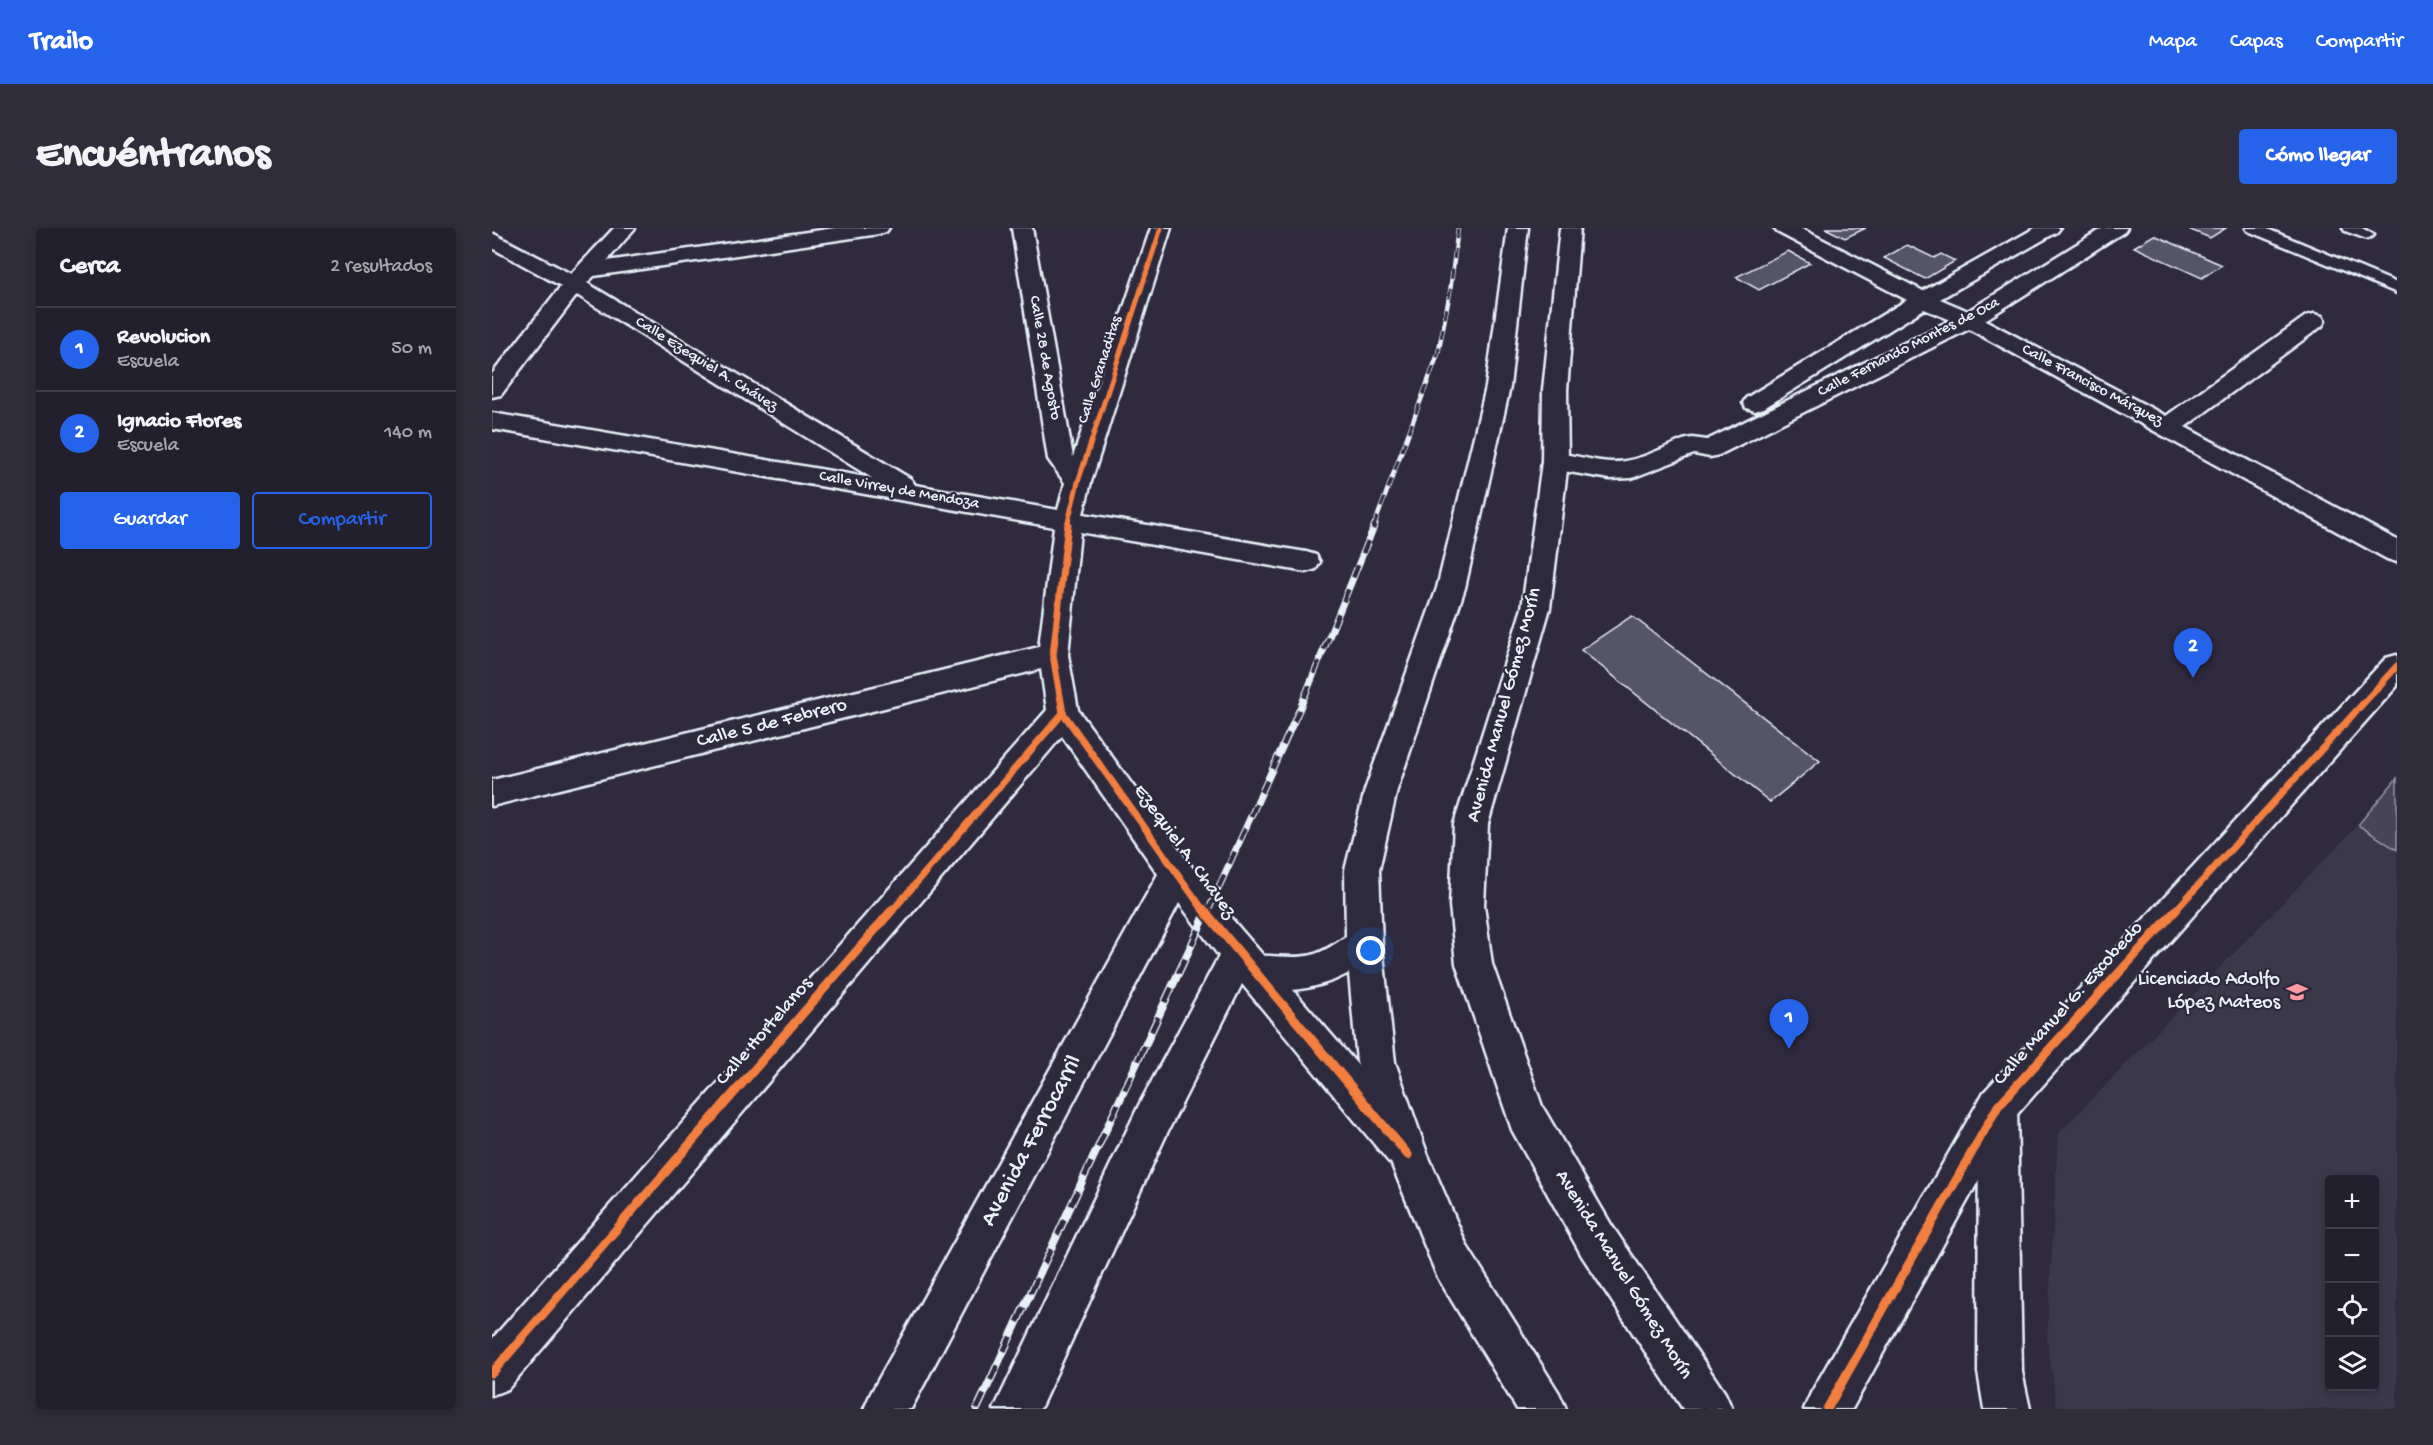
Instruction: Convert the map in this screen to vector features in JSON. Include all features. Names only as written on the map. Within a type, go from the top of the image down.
[{"type":"street","points":[[492,390],[580,277],[625,228]]},
{"type":"street","points":[[580,277],[879,228]]},
{"type":"street","name":"Calle 28 de Agosto","points":[[1022,228],[1061,459],[1078,482]]},
{"type":"street","name":"Calle Granaditas","points":[[1068,521],[1078,482],[1161,228]]},
{"type":"street","points":[[1518,228],[1498,387],[1453,576],[1381,790],[1362,870],[1364,945],[1376,1062],[1408,1155],[1452,1262],[1543,1409]]},
{"type":"street","name":"Avenida Manuel Gómez Morín","points":[[1570,228],[1555,390],[1555,462],[1536,608],[1471,824],[1467,905],[1474,964],[1526,1116],[1597,1241],[1709,1409]]},
{"type":"street","name":"Calle Francisco Márquez","points":[[1784,228],[1923,300],[1969,320],[2397,552]]},
{"type":"street","name":"Calle Fernando Montes de Oca","points":[[1692,446],[1695,437],[1786,386],[1923,300],[2050,228]]},
{"type":"street","name":"Calle Fernando Montes de Oca","points":[[1555,462],[1610,471],[1632,470],[1692,446],[1710,449],[1969,320],[2117,228]]},
{"type":"street","name":"Calle Ezequiel A. Chávez","points":[[492,239],[580,277],[917,495]]},
{"type":"street","points":[[2168,427],[2314,321]]},
{"type":"street","name":"Calle Virrey de Mendoza","points":[[492,421],[1306,562]]},
{"type":"street","name":"Ezequiel A. Chavez","points":[[1068,521],[1053,655],[1063,713],[1177,873],[1246,962],[1408,1155]]},
{"type":"street","name":"Calle 5 de Febrero","points":[[492,793],[1053,655]]},
{"type":"street","name":"Calle Manuel G. Escobedo","points":[[1827,1409],[1998,1106],[2397,666]]},
{"type":"street","name":"Calle Hortelanos","points":[[492,1373],[1063,713]]},
{"type":"street","name":"Avenida Ferrocarril","points":[[887,1409],[1177,873]]},
{"type":"street","points":[[1017,1409],[1153,1119],[1246,962],[1293,975],[1315,972],[1331,966],[1364,945]]},
{"type":"street","points":[[1998,1106],[2000,1372],[2007,1409]]},
{"type":"lane","points":[[2253,228],[2397,288]]},
{"type":"lane","points":[[2350,228],[2367,235]]},
{"type":"shaded area","points":[[2397,778],[2397,850],[2358,825]]},
{"type":"shaded area","name":"Licenciado Adolfo López Mateos","points":[[2358,825],[2397,850],[2397,1409],[2057,1409],[2047,1340],[2058,1134]]},
{"type":"building","points":[[1825,228],[1866,228],[1845,238]]},
{"type":"building","points":[[2186,228],[2226,228],[2210,238]]},
{"type":"building","points":[[2154,235],[2222,265],[2202,278],[2134,247]]},
{"type":"building","points":[[1907,245],[1934,258],[1941,254],[1955,261],[1925,279],[1884,258]]},
{"type":"building","points":[[1788,251],[1810,263],[1759,290],[1736,277]]},
{"type":"building","points":[[1632,616],[1820,761],[1770,802],[1581,650]]},
{"type":"railway","points":[[1374,526],[1438,354],[1450,292],[1458,228]]},
{"type":"railway","points":[[1208,911],[1300,708],[1375,524]]},
{"type":"railway","points":[[977,1409],[1208,909]]},
{"type":"cycle path","points":[[1161,228],[1078,482],[1068,521],[1053,655],[1063,713],[1206,914],[1408,1155]]},
{"type":"cycle path","points":[[1827,1409],[1998,1106],[2397,666]]},
{"type":"cycle path","points":[[492,1373],[1063,713]]},
{"type":"place","name":"Ignacio Flores","points":[[2193,678]]},
{"type":"place","name":"Licenciado Adolfo López Mateos","points":[[2297,992]]},
{"type":"place","name":"Revolucion","points":[[1789,1049]]}]
